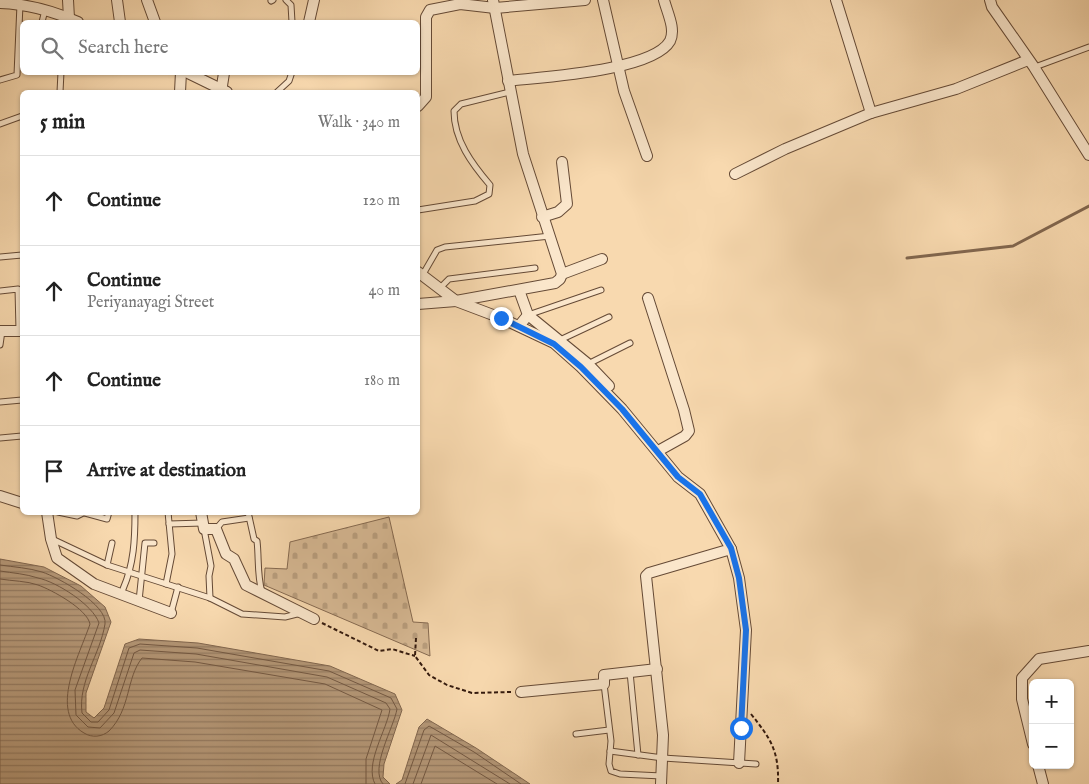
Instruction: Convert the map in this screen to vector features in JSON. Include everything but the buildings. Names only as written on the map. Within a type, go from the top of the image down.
[{"type":"street","points":[[0,3],[20,4],[45,10],[67,19],[68,0]]},
{"type":"street","points":[[117,0],[120,20]]},
{"type":"street","points":[[147,0],[154,20]]},
{"type":"street","points":[[309,20],[314,0]]},
{"type":"street","points":[[420,104],[426,97],[426,13],[430,10],[448,5],[585,0]]},
{"type":"street","points":[[603,0],[618,67],[647,156]]},
{"type":"street","points":[[508,81],[618,67],[653,56],[665,48],[671,40],[672,31],[664,0]]},
{"type":"street","points":[[836,0],[872,113]]},
{"type":"street","points":[[990,0],[992,8],[1089,154]]},
{"type":"street","points":[[420,304],[456,301],[555,283],[562,274],[523,154],[494,4]]},
{"type":"street","points":[[735,174],[784,148],[872,113],[956,89],[1031,64]]},
{"type":"street","points":[[180,90],[181,75]]},
{"type":"street","points":[[192,75],[219,90]]},
{"type":"street","points":[[223,90],[224,75]]},
{"type":"street","points":[[542,217],[558,212],[567,204],[562,162]]},
{"type":"street","points":[[562,274],[602,259]]},
{"type":"street","points":[[420,274],[456,301],[557,342]]},
{"type":"street","points":[[519,290],[528,315],[611,388]]},
{"type":"street","points":[[648,298],[684,410],[688,431],[684,436],[658,450]]},
{"type":"street","points":[[519,326],[528,315]]},
{"type":"street","points":[[1,331],[20,330]]},
{"type":"street","points":[[584,366],[658,450],[678,477],[700,494],[731,548],[739,578],[746,630],[744,698],[739,763]]},
{"type":"street","points":[[0,496],[20,502]]},
{"type":"street","points":[[47,515],[51,539],[57,558],[94,584],[171,612]]},
{"type":"street","points":[[203,521],[216,529],[226,554],[234,559],[246,585],[314,619]]},
{"type":"street","points":[[661,780],[664,735],[647,574],[731,548]]},
{"type":"street","points":[[1029,728],[1022,699],[1022,678],[1039,659],[1089,651]]},
{"type":"street","points":[[521,692],[604,684],[604,675],[657,669]]},
{"type":"street","points":[[1039,769],[1043,784]]},
{"type":"lane","points":[[286,0],[291,5],[292,20]]},
{"type":"lane","points":[[0,80],[15,76],[18,72],[20,4]]},
{"type":"lane","points":[[42,20],[45,10]]},
{"type":"lane","points":[[1031,64],[1089,47]]},
{"type":"lane","points":[[60,90],[61,75]]},
{"type":"lane","points":[[279,90],[289,81],[291,75]]},
{"type":"lane","points":[[420,210],[475,201],[489,194],[490,185],[464,150],[456,128],[454,110],[460,104],[510,92]]},
{"type":"lane","points":[[0,124],[20,117]]},
{"type":"lane","points":[[420,274],[437,250],[445,247],[550,236]]},
{"type":"lane","points":[[0,257],[20,255]]},
{"type":"lane","points":[[440,288],[449,279],[535,268]]},
{"type":"lane","points":[[0,292],[20,288]]},
{"type":"lane","points":[[528,315],[601,290]]},
{"type":"lane","points":[[557,342],[609,317]]},
{"type":"lane","points":[[0,346],[1,331]]},
{"type":"lane","points":[[584,366],[630,344]]},
{"type":"lane","points":[[0,402],[20,400]]},
{"type":"lane","points":[[0,438],[20,436]]},
{"type":"lane","points":[[92,515],[107,519],[108,515]]},
{"type":"lane","points":[[123,589],[130,573],[135,550],[135,515]]},
{"type":"lane","points":[[166,584],[172,554],[168,515]]},
{"type":"lane","points":[[216,529],[222,522],[248,515],[254,539],[257,540],[260,563],[258,582],[262,594]]},
{"type":"lane","points":[[169,524],[203,521],[211,566],[209,576],[210,598]]},
{"type":"lane","points":[[51,539],[107,565],[210,598],[242,614],[285,617],[301,613]]},
{"type":"lane","points":[[107,565],[112,543]]},
{"type":"lane","points":[[139,601],[140,576],[145,543],[154,543]]},
{"type":"lane","points":[[171,612],[178,587]]},
{"type":"lane","points":[[630,672],[638,755]]},
{"type":"lane","points":[[604,684],[611,771],[661,780]]},
{"type":"lane","points":[[576,734],[609,730]]},
{"type":"lane","points":[[610,751],[663,758],[756,764]]},
{"type":"path","points":[[314,619],[379,651],[392,649],[415,656],[429,676],[447,685],[472,693],[521,692]]},
{"type":"path","points":[[415,656],[416,638]]},
{"type":"path","points":[[744,698],[749,712],[774,746],[779,763],[778,784]]},
{"type":"green space","points":[[389,517],[413,622],[428,623],[430,656],[264,585],[265,568],[287,569],[290,542]]},
{"type":"water","points":[[0,559],[44,567],[81,586],[105,607],[111,622],[86,693],[86,712],[94,718],[104,708],[125,644],[139,639],[198,643],[330,666],[395,694],[402,710],[384,764],[383,777],[390,784],[0,784]]},
{"type":"water","points":[[427,719],[476,748],[530,784],[396,784],[402,780],[419,727]]},
{"type":"waterway","points":[[907,258],[1013,246],[1089,206]]},
{"type":"route","points":[[501,318],[554,344],[581,367],[622,409],[658,450],[678,477],[700,494],[731,548],[739,578],[746,630],[741,728]]}]
